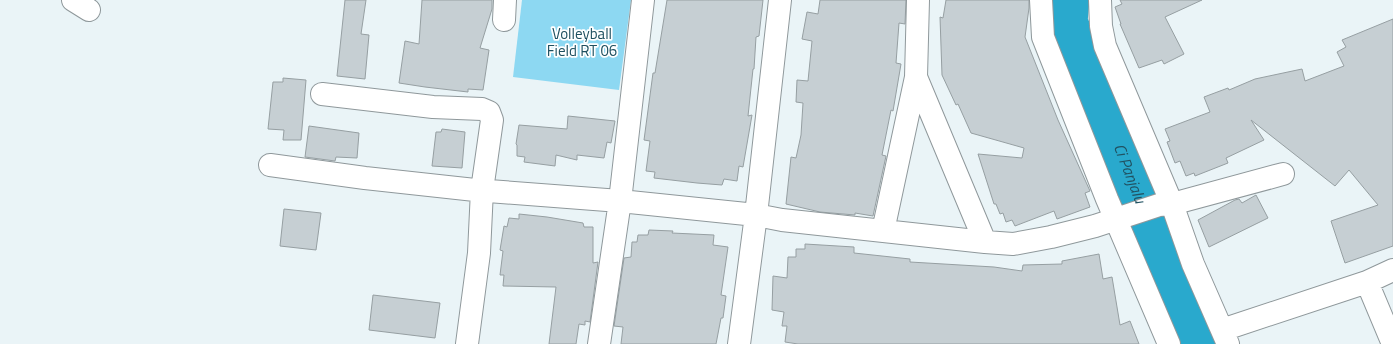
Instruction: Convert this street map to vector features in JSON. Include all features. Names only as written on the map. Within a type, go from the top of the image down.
[{"type":"street","points":[[599,344],[620,202],[643,0]]},
{"type":"street","points":[[739,344],[756,215],[780,0]]},
{"type":"street","points":[[882,231],[916,77],[918,0]]},
{"type":"street","points":[[1041,0],[1043,36],[1075,122],[1123,216],[1169,344]]},
{"type":"street","points":[[1100,0],[1101,26],[1105,46],[1165,205],[1225,337],[1367,282],[1393,270]]},
{"type":"street","points":[[916,77],[985,242]]},
{"type":"street","points":[[322,94],[433,106],[482,109],[489,112],[492,120],[482,190],[479,253],[467,344]]},
{"type":"street","points":[[270,165],[365,178],[756,215],[782,220],[1013,244],[1088,228],[1123,216],[1284,174]]},
{"type":"street","points":[[1367,282],[1393,344]]},
{"type":"green space","name":"Volleyball Field RT 06","points":[[522,0],[631,0],[619,90],[513,77]]},
{"type":"building","points":[[345,0],[366,0],[361,34],[369,35],[365,79],[337,76]]},
{"type":"building","points":[[422,0],[492,0],[492,9],[480,48],[489,50],[483,90],[468,89],[468,92],[399,83],[405,41],[419,44]]},
{"type":"building","points":[[667,0],[763,0],[759,36],[756,37],[754,69],[748,116],[752,115],[743,167],[739,166],[737,181],[724,179],[722,185],[697,183],[654,178],[655,172],[646,171],[650,141],[644,140],[653,73],[655,73]]},
{"type":"building","points":[[820,0],[906,0],[905,24],[899,23],[896,63],[901,64],[893,111],[891,110],[882,155],[886,156],[873,216],[855,213],[855,215],[820,212],[786,204],[791,157],[796,158],[801,135],[803,103],[796,102],[797,80],[808,81],[812,41],[802,39],[807,12],[818,14]]},
{"type":"building","points":[[946,0],[1029,0],[1025,37],[1058,120],[1090,191],[1085,193],[1090,207],[1057,219],[1054,211],[1015,226],[1012,220],[1006,222],[1003,213],[1000,214],[996,204],[994,204],[978,154],[1022,158],[1024,148],[971,133],[958,104],[956,105],[942,75],[940,17],[943,18]]},
{"type":"building","points":[[1120,0],[1202,0],[1165,17],[1184,54],[1164,64],[1162,60],[1139,68],[1120,24],[1115,7],[1122,4]]},
{"type":"building","points":[[1393,19],[1393,246],[1345,263],[1331,221],[1378,205],[1349,170],[1335,186],[1251,120],[1264,140],[1226,158],[1228,163],[1195,176],[1194,173],[1186,176],[1180,161],[1175,163],[1167,142],[1170,141],[1165,129],[1210,112],[1204,97],[1228,88],[1229,90],[1255,79],[1302,69],[1305,81],[1344,66],[1337,52],[1346,47],[1342,40]]},
{"type":"building","points":[[283,78],[306,80],[301,140],[283,140],[284,130],[268,129],[273,82],[283,82]]},
{"type":"building","points":[[568,116],[615,121],[611,143],[607,142],[604,158],[577,155],[577,160],[556,155],[555,166],[524,162],[525,157],[517,156],[516,144],[519,125],[567,129]]},
{"type":"building","points":[[309,126],[359,133],[357,158],[336,157],[335,161],[305,157]]},
{"type":"building","points":[[442,129],[465,132],[462,168],[432,166],[436,132],[441,132]]},
{"type":"building","points":[[1256,195],[1268,218],[1209,247],[1198,220],[1235,200],[1239,199],[1242,203]]},
{"type":"building","points":[[284,209],[321,213],[316,250],[280,246]]},
{"type":"building","points":[[519,214],[583,223],[584,227],[593,227],[593,263],[598,262],[590,322],[585,321],[585,325],[579,324],[576,344],[549,344],[556,287],[503,286],[504,275],[500,275],[503,251],[500,250],[504,226],[507,227],[509,218],[519,219]]},
{"type":"building","points":[[649,230],[673,231],[672,233],[714,235],[713,245],[728,247],[721,295],[726,296],[723,318],[721,318],[716,344],[621,344],[623,327],[614,326],[624,258],[631,257],[632,242],[637,242],[638,235],[648,235]]},
{"type":"building","points":[[805,244],[854,247],[854,253],[910,259],[910,262],[994,267],[1022,271],[1023,265],[1062,264],[1062,261],[1099,254],[1103,279],[1112,277],[1120,325],[1130,321],[1139,344],[798,344],[785,342],[787,326],[782,326],[784,312],[772,310],[773,276],[787,278],[788,257],[796,257],[796,249],[805,249]]},
{"type":"building","points":[[373,295],[440,303],[435,338],[369,330]]},
{"type":"waterway","name":"Ci Panjalu","points":[[1069,0],[1067,22],[1119,144],[1160,250],[1201,344]]}]
